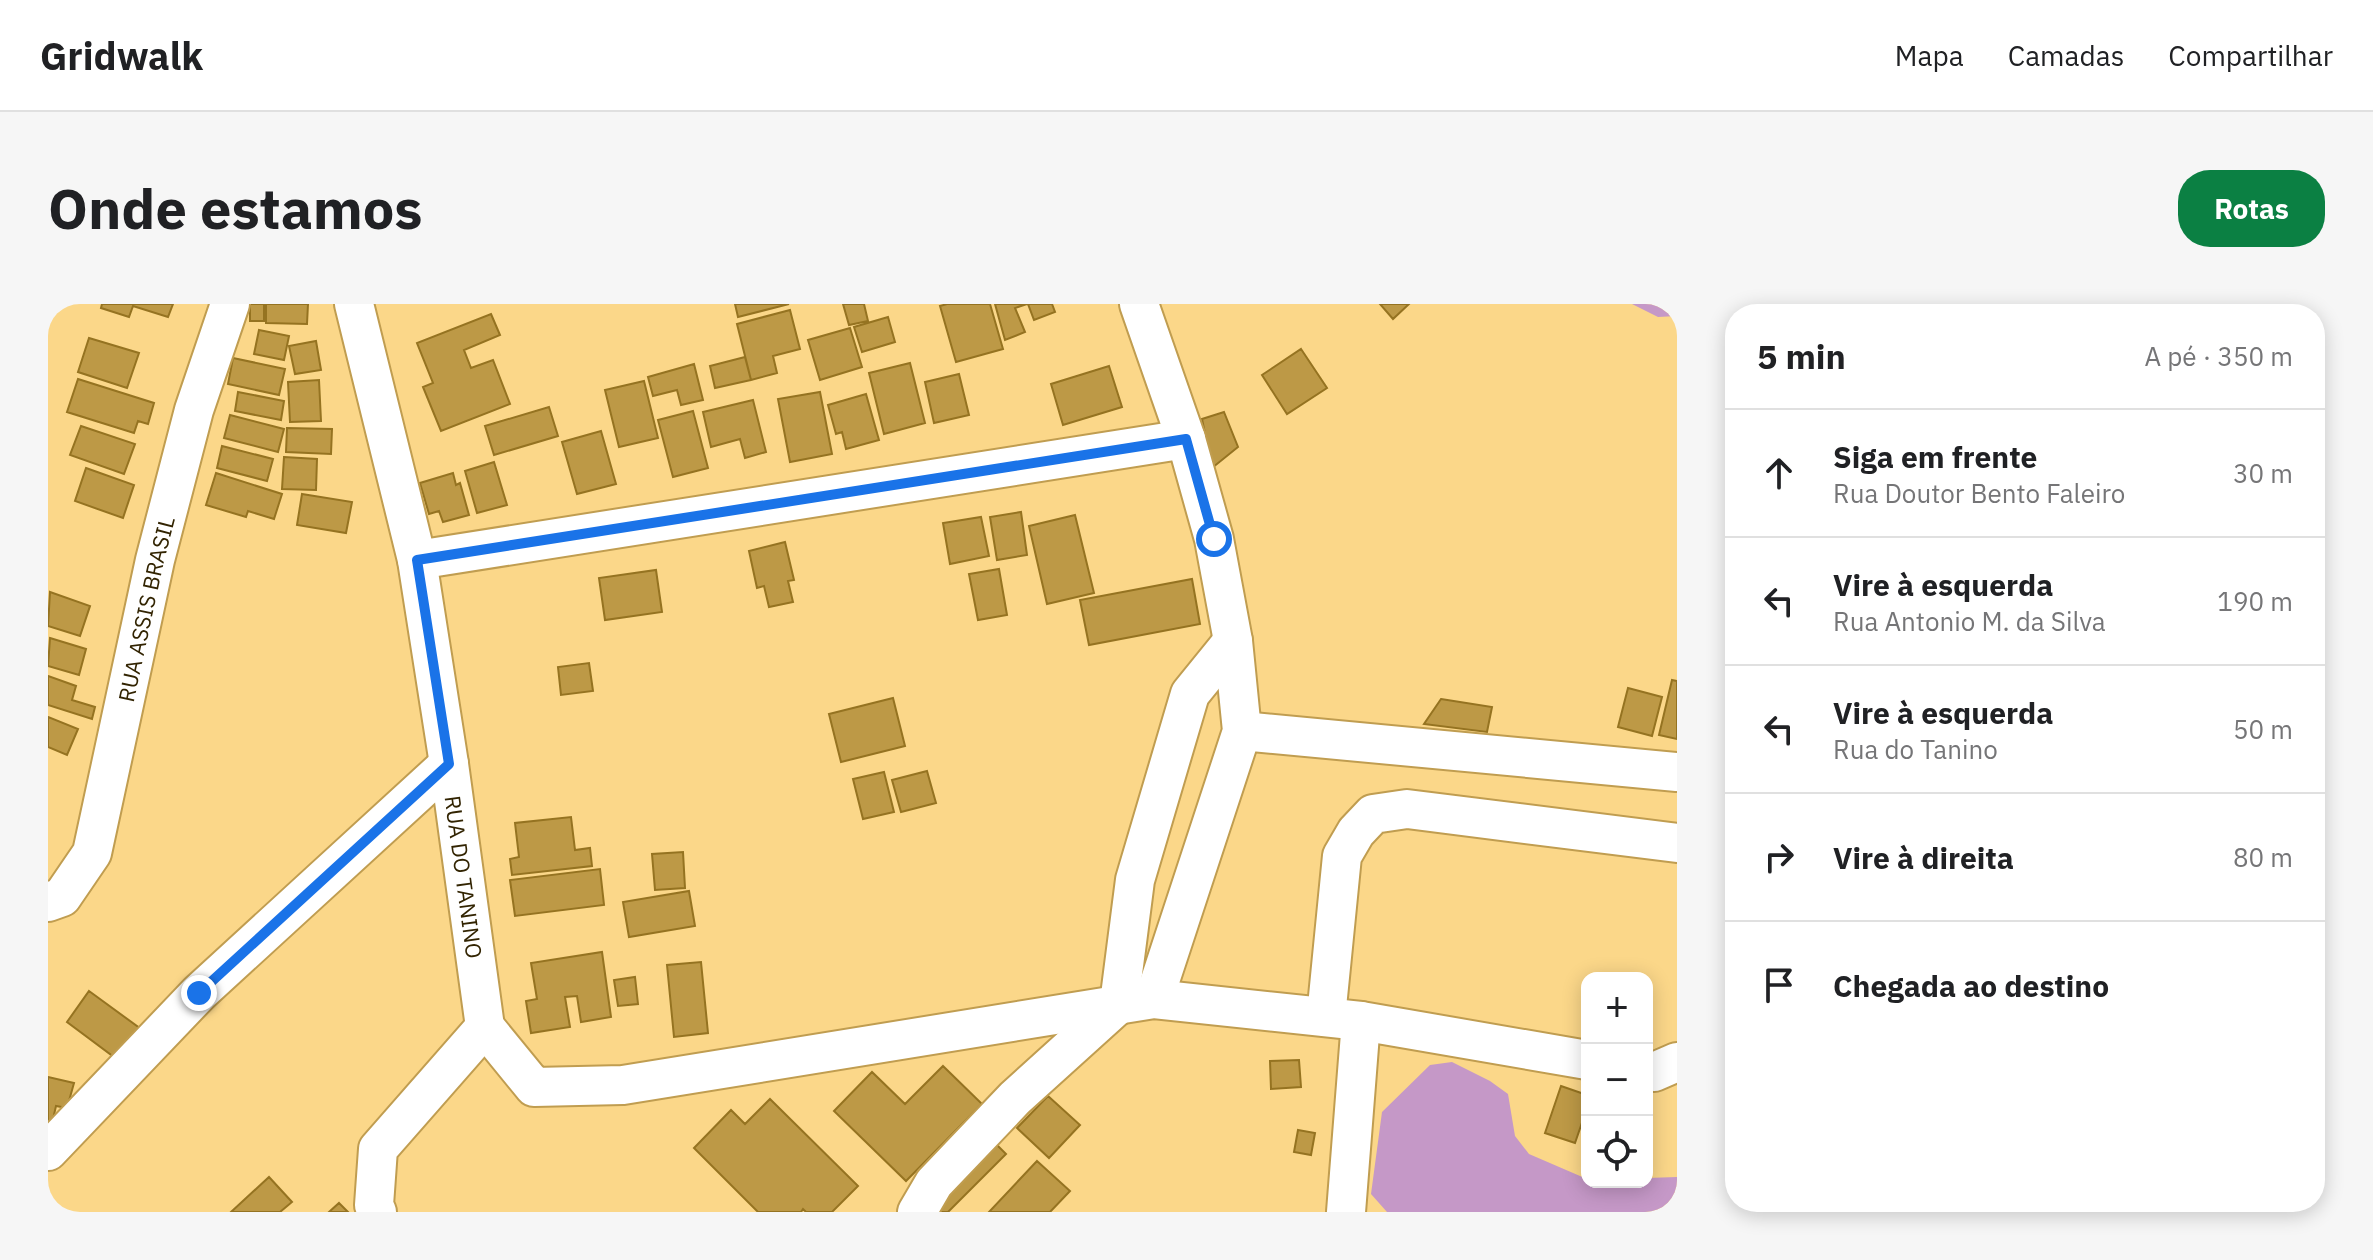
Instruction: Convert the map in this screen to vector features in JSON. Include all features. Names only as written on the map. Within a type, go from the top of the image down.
[{"type":"street","name":"RUA ASSIS BRASIL","points":[[48,902],[62,897],[92,853],[155,560],[194,410],[230,304]]},
{"type":"street","name":"RUA DO TANINO","points":[[354,304],[417,560],[485,1027]]},
{"type":"street","points":[[917,1212],[934,1183],[1015,1098],[1137,1001],[1242,731],[1233,641],[1214,539],[1186,439],[1139,304]]},
{"type":"street","points":[[417,560],[1186,439]]},
{"type":"street","points":[[1137,1001],[1135,880],[1190,694],[1233,641]]},
{"type":"street","points":[[1242,731],[1677,772]]},
{"type":"street","points":[[48,1151],[199,993],[449,764]]},
{"type":"street","points":[[1346,1212],[1342,856],[1356,832],[1373,814],[1407,809],[1677,843]]},
{"type":"street","points":[[377,1212],[374,1205],[378,1149],[485,1027],[534,1087],[623,1085],[1137,1001],[1344,1019],[1581,1059]]},
{"type":"street","points":[[1653,1072],[1677,1062]]},
{"type":"shaded area","points":[[1632,304],[1677,304],[1677,316],[1658,317]]},
{"type":"shaded area","points":[[1452,1062],[1508,1094],[1515,1136],[1529,1154],[1581,1176],[1581,1188],[1653,1188],[1653,1178],[1677,1177],[1677,1212],[1387,1212],[1371,1194],[1382,1112],[1430,1065]]},
{"type":"building","points":[[102,304],[173,304],[168,317],[133,306],[129,317],[101,308]]},
{"type":"building","points":[[250,304],[264,304],[264,321],[250,321]]},
{"type":"building","points":[[266,304],[308,304],[307,324],[266,323]]},
{"type":"building","points":[[735,304],[789,304],[738,317]]},
{"type":"building","points":[[843,304],[864,304],[868,321],[849,325]]},
{"type":"building","points":[[990,304],[1003,349],[956,362],[940,306]]},
{"type":"building","points":[[995,304],[1027,304],[1015,308],[1025,332],[1005,340]]},
{"type":"building","points":[[1028,304],[1052,304],[1055,312],[1034,320]]},
{"type":"building","points":[[1380,304],[1409,304],[1393,319]]},
{"type":"building","points":[[790,310],[800,349],[773,356],[777,373],[751,380],[737,324]]},
{"type":"building","points":[[491,314],[500,335],[464,350],[471,368],[493,360],[510,404],[441,431],[423,387],[433,383],[417,343]]},
{"type":"building","points":[[888,317],[895,342],[862,352],[854,327]]},
{"type":"building","points":[[850,328],[862,367],[820,380],[808,340]]},
{"type":"building","points":[[259,330],[289,336],[284,360],[254,354]]},
{"type":"building","points":[[89,338],[139,353],[127,388],[78,372]]},
{"type":"building","points":[[316,341],[321,370],[295,374],[289,346]]},
{"type":"building","points":[[1301,349],[1327,388],[1287,414],[1262,375]]},
{"type":"building","points":[[745,357],[751,380],[715,388],[710,366]]},
{"type":"building","points":[[233,358],[285,369],[279,395],[228,384]]},
{"type":"building","points":[[910,363],[925,423],[884,434],[869,373]]},
{"type":"building","points":[[694,364],[703,400],[681,405],[677,390],[653,396],[648,377]]},
{"type":"building","points":[[1109,366],[1122,407],[1063,425],[1051,384]]},
{"type":"building","points":[[959,374],[969,415],[934,423],[925,382]]},
{"type":"building","points":[[78,379],[154,403],[148,424],[138,421],[134,433],[67,412]]},
{"type":"building","points":[[319,380],[321,421],[290,422],[288,382]]},
{"type":"building","points":[[644,381],[658,438],[619,447],[605,390]]},
{"type":"building","points":[[238,392],[284,401],[281,420],[235,411]]},
{"type":"building","points":[[820,392],[832,454],[790,462],[778,399]]},
{"type":"building","points":[[866,394],[879,440],[846,449],[842,432],[836,434],[828,405]]},
{"type":"building","points":[[753,400],[766,452],[745,458],[740,439],[711,447],[703,412]]},
{"type":"building","points":[[549,407],[558,436],[494,455],[485,426]]},
{"type":"building","points":[[693,411],[708,468],[673,477],[658,420]]},
{"type":"building","points":[[1224,412],[1238,447],[1212,468],[1202,419]]},
{"type":"building","points":[[230,415],[284,429],[278,452],[224,438]]},
{"type":"building","points":[[81,426],[135,444],[124,474],[70,455]]},
{"type":"building","points":[[287,428],[332,429],[331,454],[286,452]]},
{"type":"building","points":[[601,431],[616,484],[577,494],[562,442]]},
{"type":"building","points":[[222,446],[273,459],[267,481],[217,468]]},
{"type":"building","points":[[284,457],[317,459],[316,490],[282,489]]},
{"type":"building","points":[[494,462],[507,505],[477,513],[465,471]]},
{"type":"building","points":[[86,468],[134,485],[123,518],[75,501]]},
{"type":"building","points":[[216,473],[282,494],[274,519],[248,511],[246,517],[206,505]]},
{"type":"building","points":[[453,473],[456,485],[460,483],[469,515],[443,522],[439,511],[429,514],[420,483]]},
{"type":"building","points":[[302,494],[352,502],[346,533],[297,525]]},
{"type":"building","points":[[1021,512],[1027,555],[997,560],[990,517]]},
{"type":"building","points":[[1075,515],[1094,593],[1047,604],[1029,526]]},
{"type":"building","points":[[981,517],[989,556],[950,564],[943,523]]},
{"type":"building","points":[[785,542],[794,580],[788,581],[793,602],[769,607],[764,586],[757,588],[749,551]]},
{"type":"building","points":[[999,569],[1007,615],[978,620],[969,574]]},
{"type":"building","points":[[656,570],[662,612],[605,620],[599,578]]},
{"type":"building","points":[[1192,579],[1200,624],[1089,645],[1080,600]]},
{"type":"building","points":[[50,592],[90,606],[80,636],[48,626]]},
{"type":"building","points":[[50,638],[86,649],[79,675],[48,666]]},
{"type":"building","points":[[589,663],[593,691],[561,695],[558,667]]},
{"type":"building","points":[[48,676],[76,686],[72,700],[95,707],[92,719],[48,705]]},
{"type":"building","points":[[1672,680],[1677,681],[1677,739],[1659,735]]},
{"type":"building","points":[[1628,688],[1662,697],[1652,736],[1618,727]]},
{"type":"building","points":[[893,698],[905,746],[841,762],[829,714]]},
{"type":"building","points":[[1441,699],[1492,707],[1487,732],[1424,724]]},
{"type":"building","points":[[48,717],[78,729],[67,755],[48,747]]},
{"type":"building","points":[[927,771],[936,803],[901,812],[892,780]]},
{"type":"building","points":[[884,772],[894,812],[863,819],[853,779]]},
{"type":"building","points":[[571,817],[575,850],[590,848],[592,866],[512,875],[510,859],[519,857],[515,823]]},
{"type":"building","points":[[683,852],[685,888],[655,890],[652,854]]},
{"type":"building","points":[[600,869],[604,905],[515,916],[510,880]]},
{"type":"building","points":[[689,891],[695,926],[629,937],[623,902]]},
{"type":"building","points":[[602,952],[611,1017],[581,1022],[577,996],[565,997],[570,1027],[531,1033],[526,1001],[537,999],[531,963]]},
{"type":"building","points":[[701,962],[708,1033],[674,1037],[667,965]]},
{"type":"building","points":[[635,977],[638,1004],[618,1006],[614,980]]},
{"type":"building","points":[[89,991],[141,1029],[118,1060],[67,1022]]},
{"type":"building","points":[[1299,1060],[1301,1087],[1271,1089],[1270,1061]]},
{"type":"building","points":[[943,1066],[982,1104],[906,1181],[834,1111],[872,1072],[905,1104]]},
{"type":"building","points":[[48,1077],[74,1083],[67,1108],[56,1106],[51,1128],[48,1128]]},
{"type":"building","points":[[1561,1086],[1581,1093],[1581,1126],[1575,1143],[1545,1133]]},
{"type":"building","points":[[1048,1096],[1080,1125],[1049,1158],[1017,1128]]},
{"type":"building","points":[[770,1099],[858,1186],[832,1212],[806,1212],[803,1209],[801,1212],[758,1212],[694,1148],[731,1110],[745,1124]]},
{"type":"building","points":[[1298,1130],[1315,1133],[1311,1155],[1294,1152]]},
{"type":"building","points":[[990,1138],[1006,1154],[948,1212],[937,1212],[927,1201]]},
{"type":"building","points":[[1037,1161],[1070,1191],[1050,1212],[989,1212]]},
{"type":"building","points":[[269,1177],[292,1202],[280,1212],[231,1212]]},
{"type":"building","points":[[339,1203],[348,1212],[329,1212]]},
{"type":"route","points":[[199,993],[449,764],[417,560],[1186,439],[1214,539]]}]
